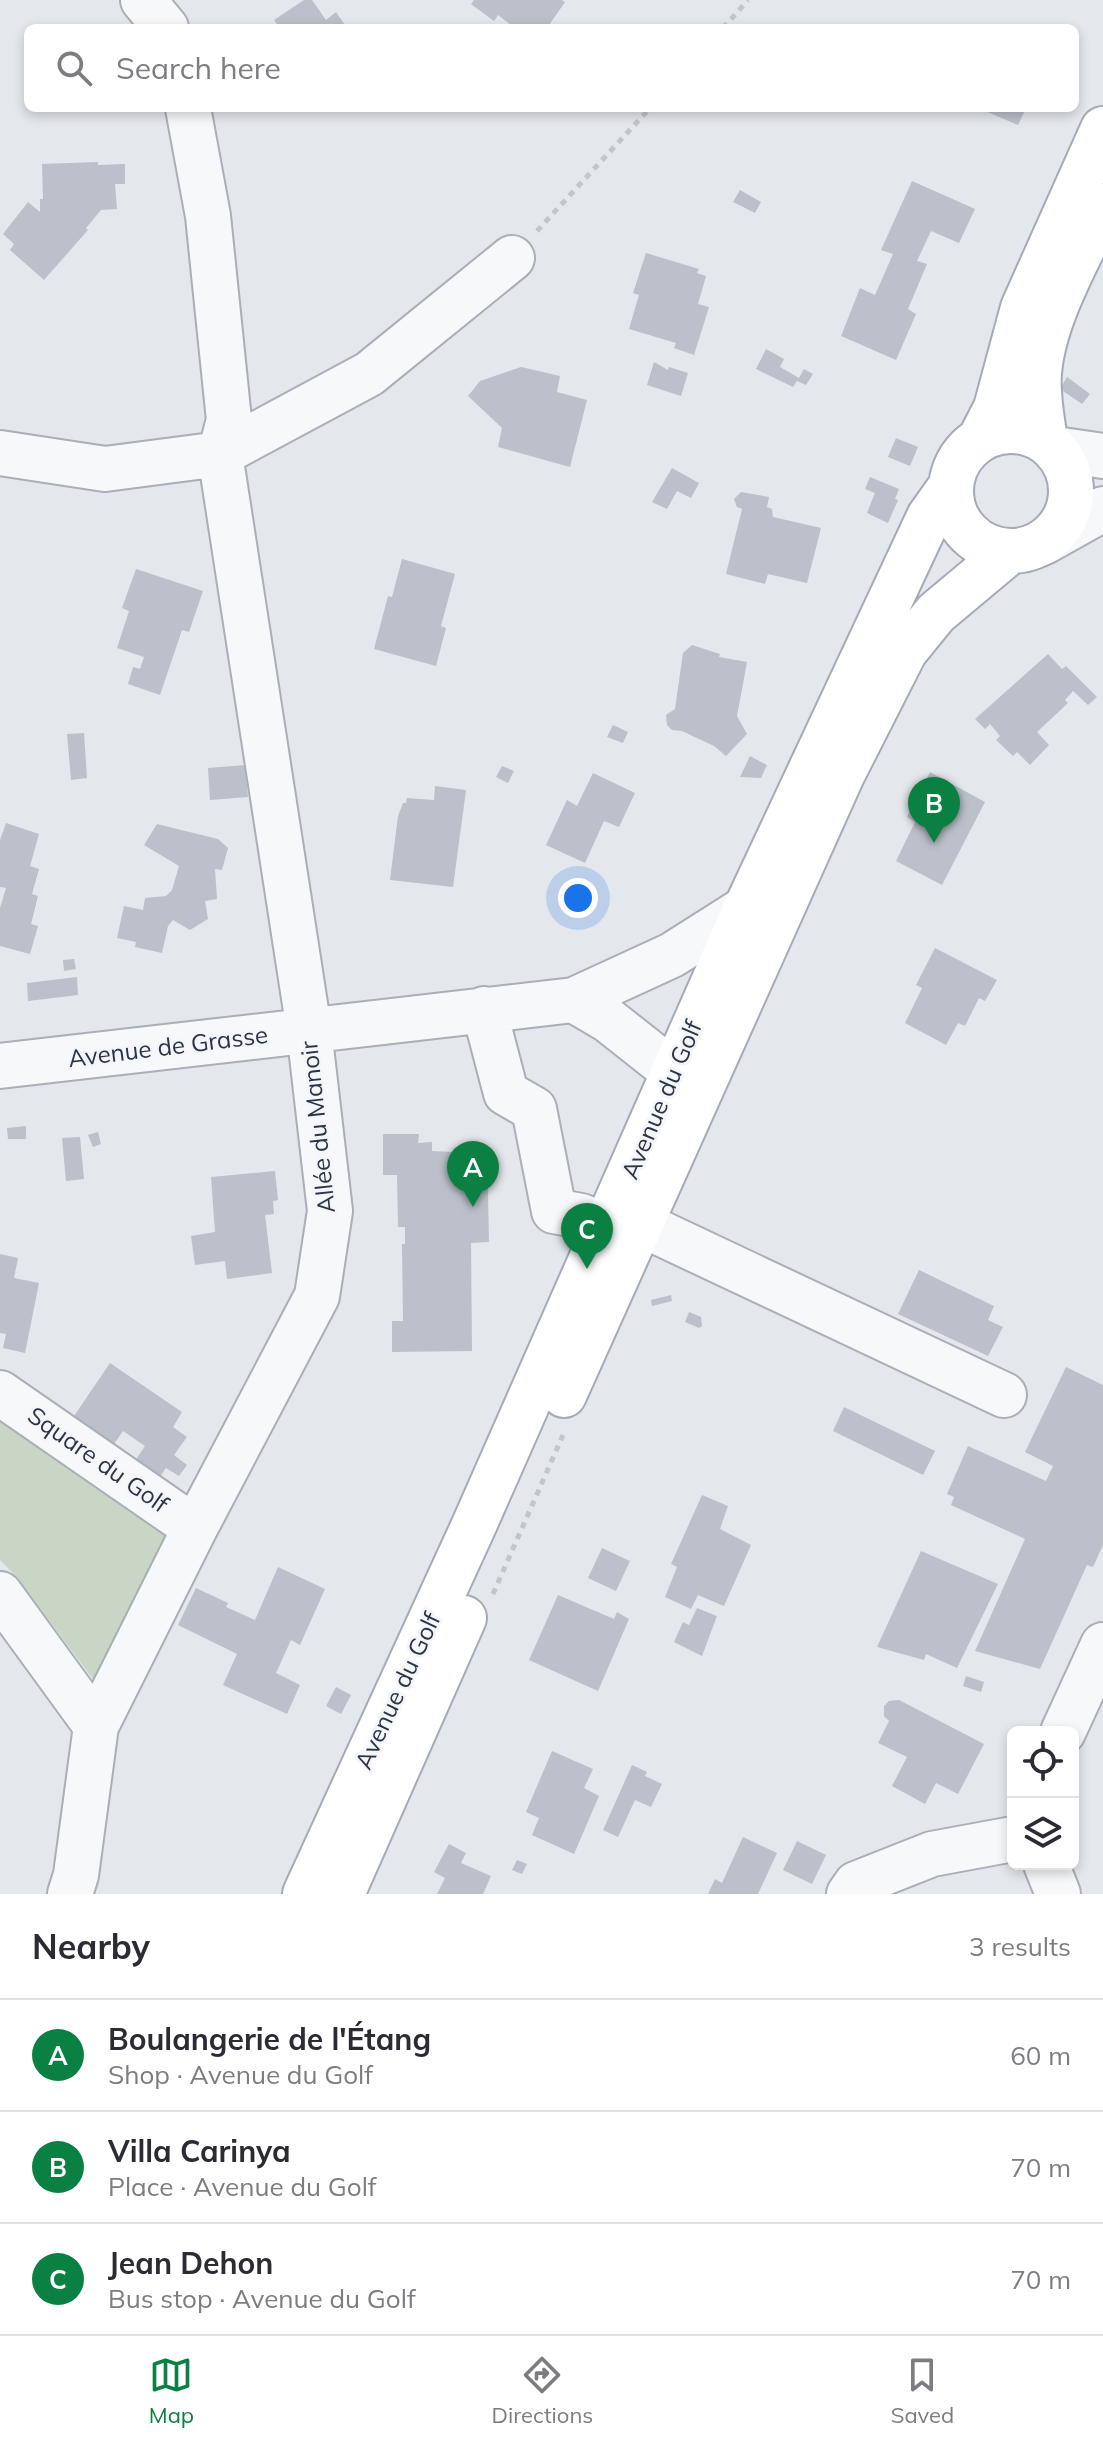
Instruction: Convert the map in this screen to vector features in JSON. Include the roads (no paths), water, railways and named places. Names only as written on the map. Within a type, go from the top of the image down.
[{"type":"main road","points":[[980,439],[1013,431],[1029,433],[1050,445],[1067,467],[1071,487],[1069,508],[1060,528],[1027,547],[989,548],[972,539],[960,524],[952,506],[951,486],[961,459],[980,439],[996,408],[1023,308],[1103,129]]},
{"type":"main road","points":[[1050,445],[1039,374],[1044,348],[1052,320],[1103,206]]},
{"type":"main road","name":"Avenue du Golf","points":[[342,1894],[624,1226],[675,1068],[746,908],[929,517],[951,486]]},
{"type":"main road","name":"Avenue du Golf","points":[[305,1894],[475,1523],[735,1012],[842,775],[905,651],[936,613],[1027,547]]},
{"type":"main road","points":[[675,1068],[693,1055],[735,1012]]},
{"type":"street","points":[[143,0],[163,24]]},
{"type":"street","points":[[189,112],[208,216],[229,420],[220,454]]},
{"type":"street","points":[[0,453],[105,469],[220,454],[369,374],[512,258]]},
{"type":"street","points":[[1050,445],[1103,456]]},
{"type":"street","name":"Allée du Manoir","points":[[70,1894],[76,1875],[96,1726],[195,1528],[317,1296],[330,1211],[309,1030],[220,454]]},
{"type":"street","name":"Avenue du Golf","points":[[1027,547],[1103,509]]},
{"type":"street","name":"Avenue de Grasse","points":[[0,1066],[574,1000],[672,955],[746,908]]},
{"type":"street","points":[[574,1000],[608,1020],[665,1065],[675,1068]]},
{"type":"street","points":[[484,1009],[506,1093],[534,1109],[554,1211],[624,1226],[1004,1395]]},
{"type":"street","name":"Square du Golf","points":[[0,1393],[195,1528]]},
{"type":"street","points":[[0,1594],[96,1726]]},
{"type":"street","points":[[1066,1726],[1103,1645]]},
{"type":"street","points":[[849,1894],[856,1884],[932,1854],[1007,1840]]},
{"type":"street","points":[[1048,1870],[1058,1894]]},
{"type":"place","name":"Villa Carinya","points":[[934,843]]},
{"type":"place","name":"Boulangerie de l'Étang","points":[[473,1207]]},
{"type":"place","name":"Jean Dehon","points":[[587,1269]]}]
